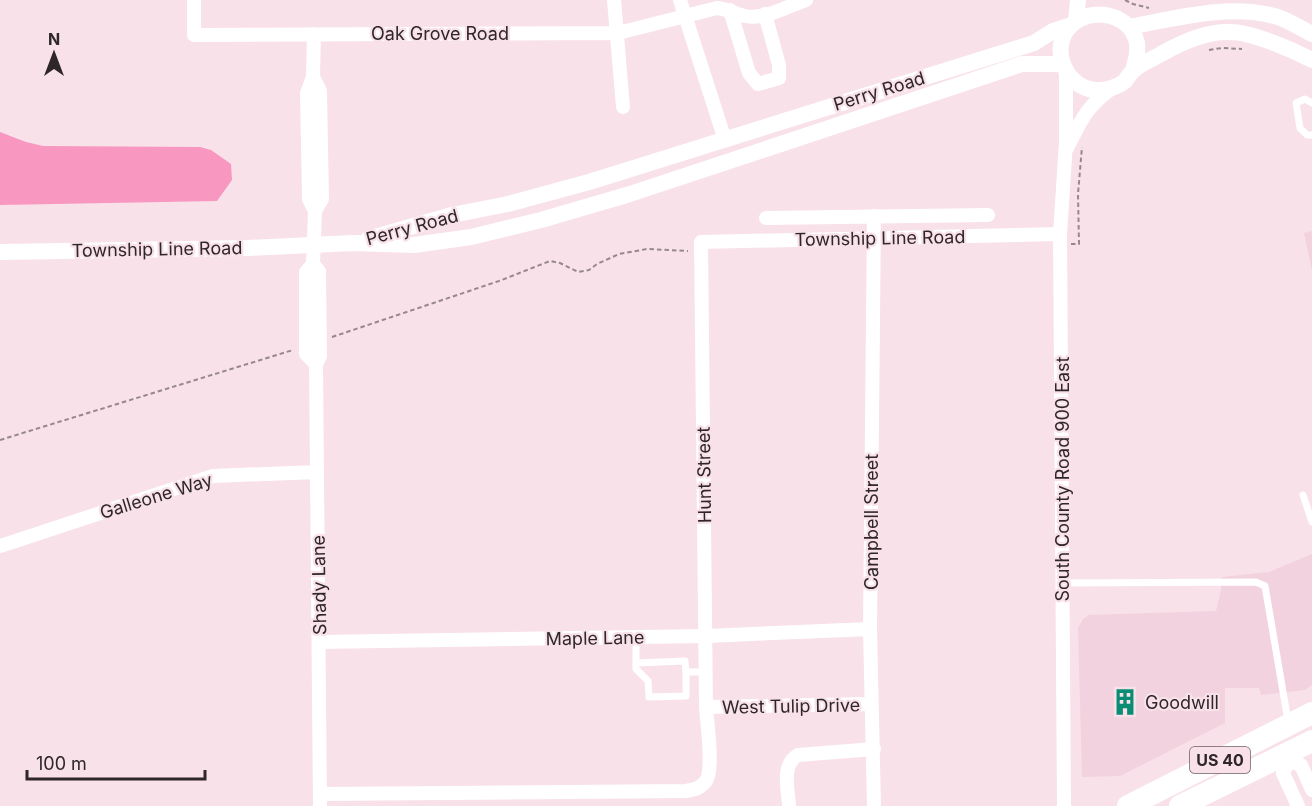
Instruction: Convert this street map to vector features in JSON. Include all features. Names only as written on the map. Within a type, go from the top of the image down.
[{"type":"main road","name":"US 40","points":[[1128,806],[1312,713]]},
{"type":"main road","name":"US 40","points":[[1180,806],[1289,757],[1312,741]]},
{"type":"street","name":"Oak Grove Road","points":[[194,0],[194,35],[618,33],[722,6]]},
{"type":"street","points":[[614,0],[623,107]]},
{"type":"street","points":[[680,0],[725,140]]},
{"type":"street","points":[[722,6],[746,16],[765,14],[806,0]]},
{"type":"street","points":[[1078,0],[1073,23],[1064,35],[1060,49],[1069,77],[1081,86],[1096,90],[1111,89],[1124,82],[1134,70],[1184,41],[1231,32],[1261,39],[1312,60]]},
{"type":"street","points":[[1109,0],[1136,40],[1138,56],[1134,70]]},
{"type":"street","points":[[722,6],[749,73],[758,84],[779,78],[779,64],[765,14]]},
{"type":"street","name":"Perry Road","points":[[353,243],[452,215],[508,204],[566,188],[725,140],[1034,43],[1087,15],[1102,13],[1123,22],[1204,11],[1250,11],[1280,18],[1312,34]]},
{"type":"street","points":[[313,246],[315,211],[309,199],[307,93],[313,77],[314,34]]},
{"type":"street","name":"Perry Road","points":[[353,243],[429,244],[510,228],[630,194],[1022,64],[1064,67]]},
{"type":"street","name":"South County Road 900 East","points":[[1064,67],[1065,152],[1060,234],[1064,806]]},
{"type":"street","name":"South County Road 900 East","points":[[1065,152],[1094,101],[1111,89]]},
{"type":"street","points":[[766,218],[988,215]]},
{"type":"street","name":"Campbell Street","points":[[874,216],[870,629],[874,806]]},
{"type":"street","name":"Township Line Road","points":[[701,242],[1060,234]]},
{"type":"street","name":"Hunt Street","points":[[701,242],[706,707]]},
{"type":"street","name":"Township Line Road","points":[[0,252],[313,246],[353,243]]},
{"type":"street","name":"Shady Lane","points":[[313,246],[313,264],[319,271],[313,343],[320,356],[316,364],[320,800]]},
{"type":"street","name":"Galleone Way","points":[[0,546],[213,476],[317,472]]},
{"type":"street","name":"Maple Lane","points":[[319,642],[706,636],[870,629]]},
{"type":"street","name":"West Tulip Drive","points":[[320,800],[694,790],[706,781],[709,770],[706,707],[872,704]]},
{"type":"street","points":[[1288,725],[1289,757],[1283,773],[1298,806]]},
{"type":"street","points":[[789,806],[787,767],[792,759],[798,755],[874,748]]},
{"type":"street","points":[[1289,757],[1301,765],[1312,790]]},
{"type":"lane","points":[[1312,103],[1305,99],[1296,103],[1300,128],[1306,135],[1312,135]]},
{"type":"lane","points":[[1303,495],[1312,522]]},
{"type":"lane","points":[[1062,583],[1256,582],[1265,586],[1288,725]]},
{"type":"lane","points":[[636,637],[636,663],[636,669],[648,681],[649,697],[686,696],[685,661],[636,663]]},
{"type":"lane","points":[[686,672],[706,672]]},
{"type":"path","points":[[1200,51],[1222,48],[1250,49]]},
{"type":"path","points":[[0,440],[313,343],[550,261],[578,272],[589,270],[619,254]]},
{"type":"shaded area","points":[[0,132],[43,146],[200,147],[211,150],[231,164],[232,180],[217,201],[0,205]]},
{"type":"shaded area","points":[[1312,231],[1312,271],[1304,233]]},
{"type":"shaded area","points":[[1312,554],[1312,685],[1305,690],[1261,695],[1259,688],[1225,688],[1225,723],[1120,776],[1082,777],[1078,628],[1083,619],[1089,615],[1216,611],[1222,577],[1269,572]]},
{"type":"place","name":"Goodwill","points":[[1125,702]]}]
